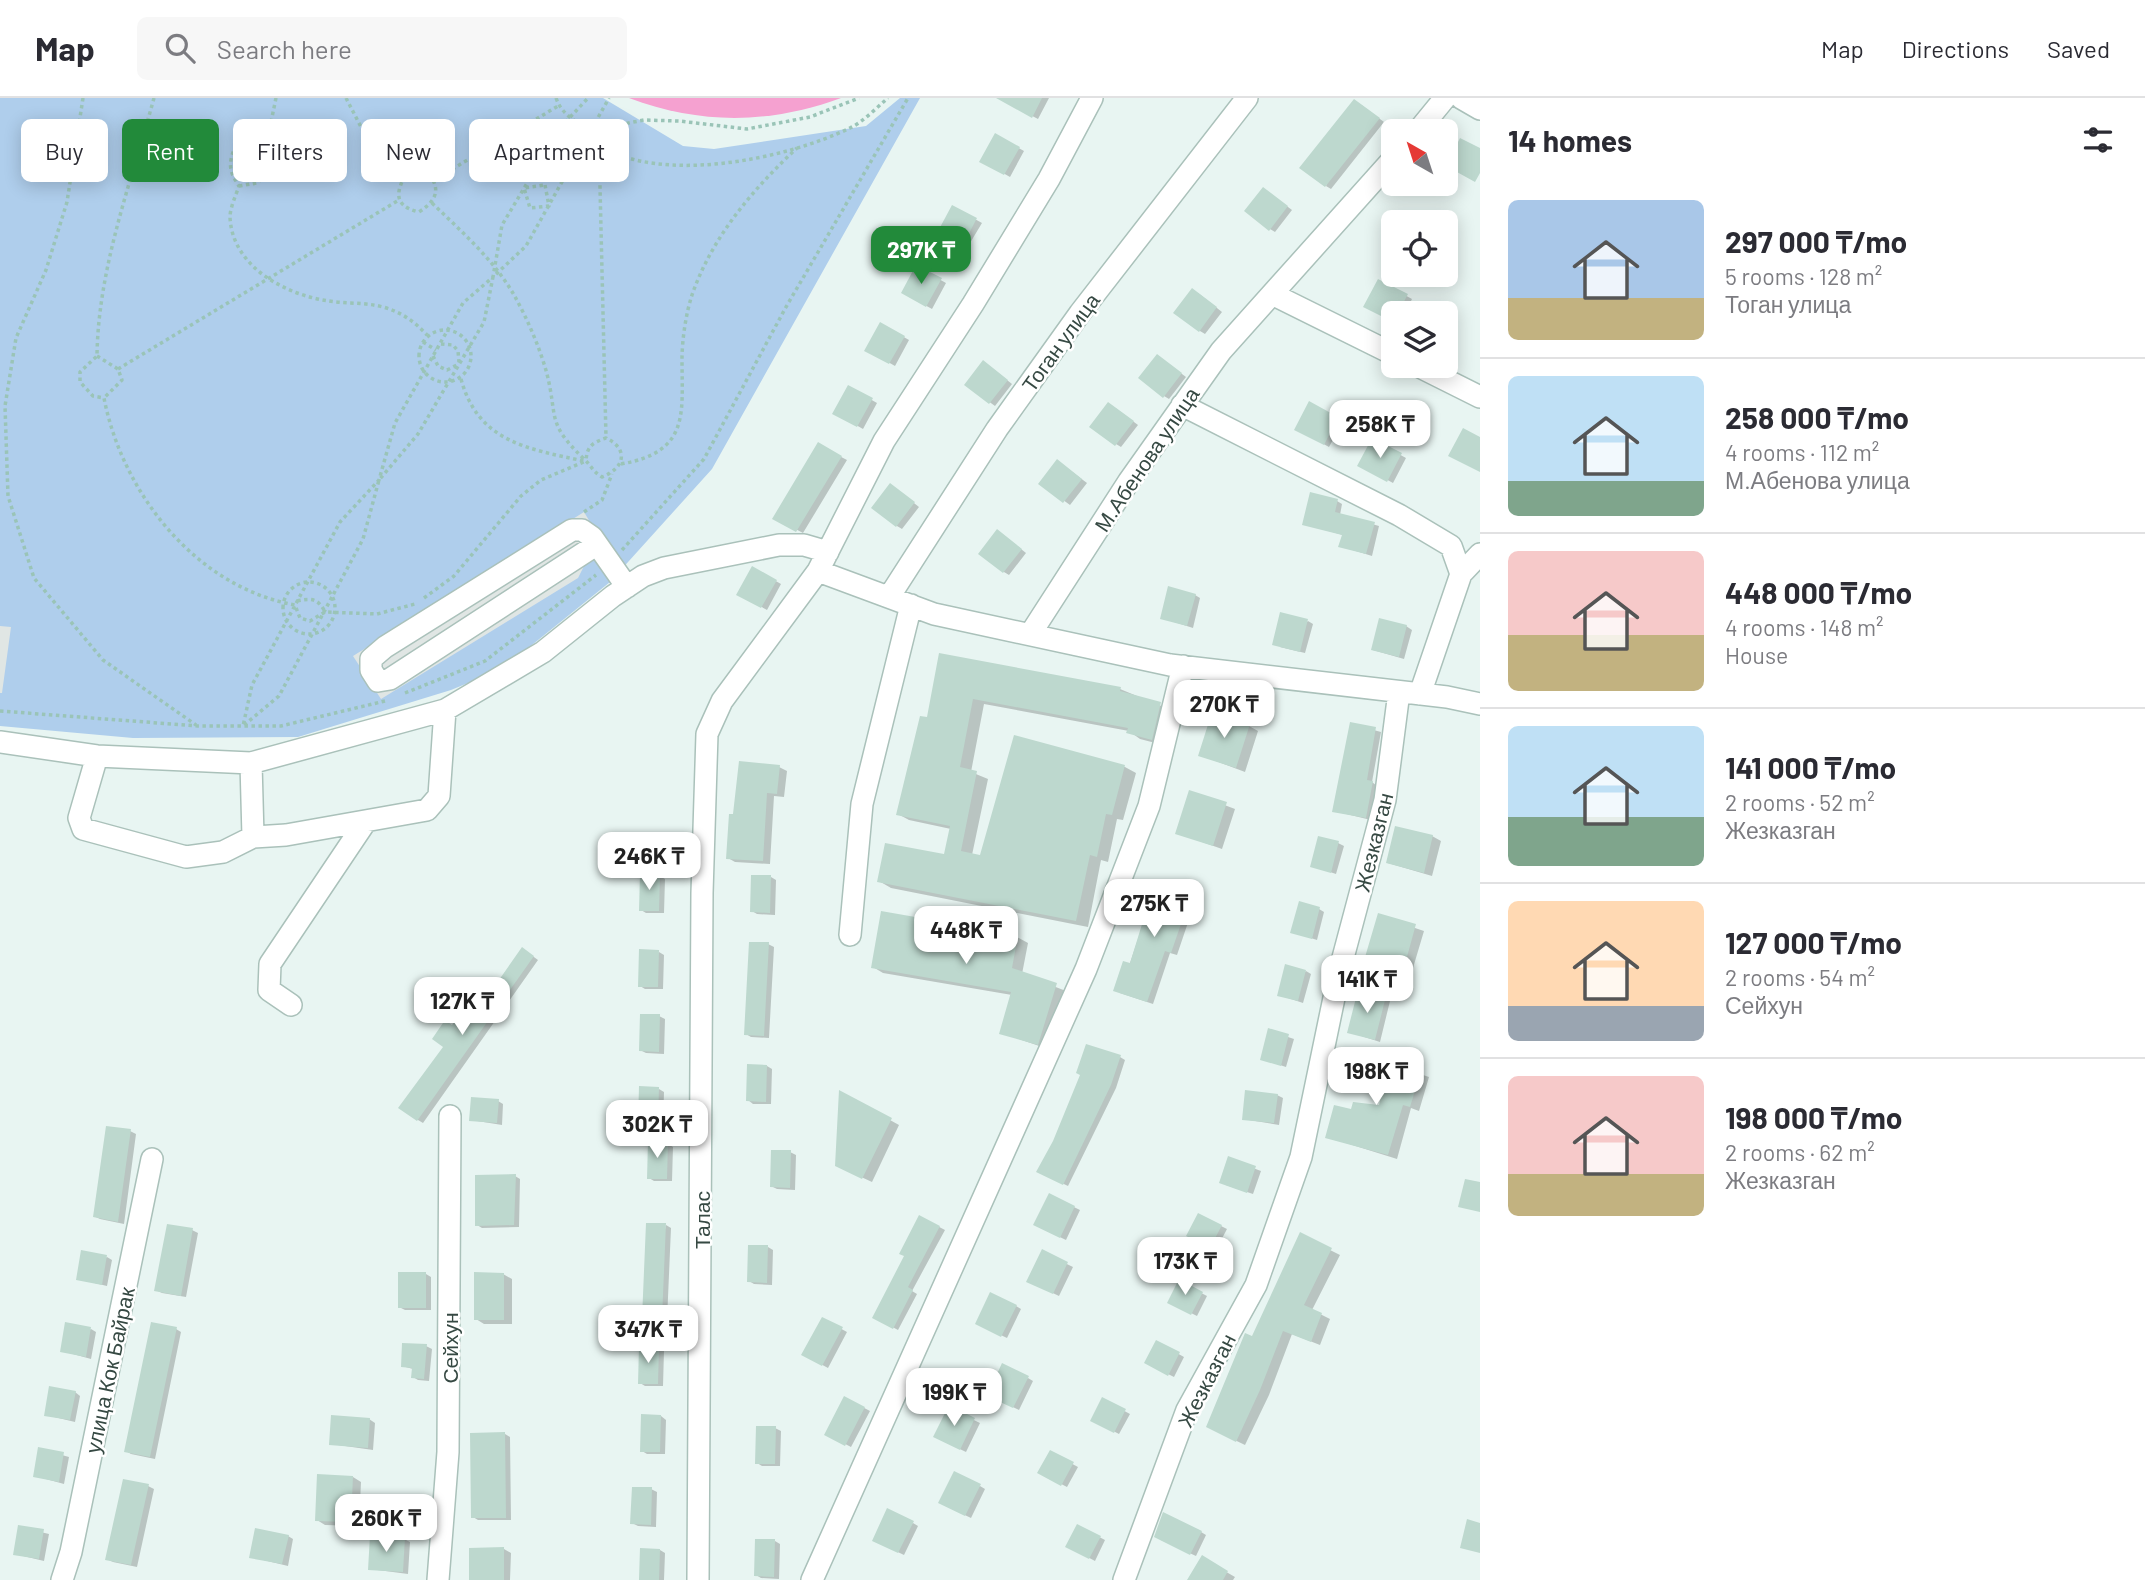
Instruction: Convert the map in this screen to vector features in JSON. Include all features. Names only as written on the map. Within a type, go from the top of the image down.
[{"type":"street","points":[[1093,98],[1049,179],[973,304],[884,441],[818,571],[934,614],[1183,666],[1480,704]]},
{"type":"street","name":"Тоган улица","points":[[889,597],[1012,408],[1080,313],[1247,98]]},
{"type":"street","points":[[1428,119],[1446,98]]},
{"type":"street","points":[[1461,98],[1480,109]]},
{"type":"street","name":"М.Абенова улица","points":[[1031,633],[1129,481],[1221,351],[1381,172]]},
{"type":"street","points":[[1272,295],[1381,348]]},
{"type":"street","points":[[1442,378],[1480,397]]},
{"type":"street","points":[[1182,405],[1399,515],[1451,546],[1461,573],[1480,554]]},
{"type":"street","points":[[596,545],[390,679],[378,681],[371,670],[372,659],[385,647],[572,530],[582,530],[596,545],[627,587]]},
{"type":"street","points":[[0,741],[97,756],[251,763],[445,710],[543,652],[627,587],[664,568],[779,545],[804,545],[828,552]]},
{"type":"street","name":"Талас","points":[[698,1580],[706,734],[722,701],[818,571]]},
{"type":"street","name":"Жезказган","points":[[1124,1580],[1187,1410],[1256,1285],[1301,1157],[1340,969],[1410,693],[1461,573]]},
{"type":"street","points":[[850,935],[862,804],[911,605]]},
{"type":"street","points":[[812,1580],[1086,969],[1149,806],[1183,666]]},
{"type":"street","points":[[97,756],[79,818],[83,830],[186,857],[223,852],[253,837],[286,835],[427,810],[439,796],[445,710]]},
{"type":"street","points":[[251,763],[253,837]]},
{"type":"street","points":[[291,1005],[269,990],[270,964],[366,821]]},
{"type":"street","name":"Сейхун","points":[[438,1580],[448,1452],[450,1116]]},
{"type":"street","name":"улица Кок Байрак","points":[[62,1580],[71,1552],[109,1374],[152,1158]]},
{"type":"path","points":[[83,98],[68,202],[46,270],[16,338],[5,406],[8,496],[34,578],[103,660],[198,726]]},
{"type":"path","points":[[104,398],[93,396],[80,382],[80,372],[97,356],[97,322],[109,263],[153,98]]},
{"type":"path","points":[[272,119],[276,98]]},
{"type":"path","points":[[346,98],[361,127]]},
{"type":"path","points":[[556,98],[558,106],[569,118]]},
{"type":"path","points":[[243,726],[252,685],[340,522],[418,434],[484,322],[496,270],[502,225],[569,118],[588,98]]},
{"type":"path","points":[[598,119],[609,98]]},
{"type":"path","points":[[629,123],[644,120],[679,121],[747,129],[810,117],[859,98]]},
{"type":"path","points":[[629,158],[694,166],[797,148],[852,127],[888,98]]},
{"type":"path","points":[[401,695],[485,661],[610,563],[704,459],[792,296],[908,98]]},
{"type":"path","points":[[455,168],[558,106]]},
{"type":"path","points":[[432,203],[464,233],[496,270],[517,302],[547,373],[553,419],[567,444],[586,461],[592,471],[602,477],[612,473],[621,464],[639,460],[672,440],[684,411],[682,356],[692,296],[727,225],[767,176],[797,148]]},
{"type":"path","points":[[233,152],[229,161],[233,177]]},
{"type":"path","points":[[236,182],[239,186],[230,216],[242,253],[267,280],[295,293],[329,301],[384,307],[412,319],[427,335]]},
{"type":"path","points":[[239,186],[258,182]]},
{"type":"path","points":[[401,182],[400,200],[407,209],[419,212],[432,203],[438,191],[436,182]]},
{"type":"path","points":[[496,270],[526,246],[563,182]]},
{"type":"path","points":[[600,182],[606,438]]},
{"type":"path","points":[[524,188],[545,185],[549,206]]},
{"type":"path","points":[[524,188],[530,208],[549,206]]},
{"type":"path","points":[[118,369],[400,200]]},
{"type":"path","points":[[243,726],[279,696],[363,539],[395,423],[463,303],[493,277]]},
{"type":"path","points":[[447,331],[458,334],[469,347],[468,370],[461,379],[436,381],[424,372],[418,362],[427,335],[447,331]]},
{"type":"path","points":[[423,342],[436,350]]},
{"type":"path","points":[[440,344],[453,345],[458,351],[459,364]]},
{"type":"path","points":[[97,356],[118,369],[122,380],[104,398]]},
{"type":"path","points":[[433,356],[438,366],[447,370],[459,364]]},
{"type":"path","points":[[459,364],[468,370]]},
{"type":"path","points":[[461,379],[467,401],[487,426],[523,448],[586,461]]},
{"type":"path","points":[[104,398],[110,431],[127,471],[153,513],[186,547],[223,576],[282,603],[296,603],[311,598],[320,603],[325,612]]},
{"type":"path","points":[[586,461],[587,450],[593,442],[606,438],[617,443],[622,453],[621,464]]},
{"type":"path","points":[[296,603],[300,618],[310,621],[325,612],[377,614],[416,604],[454,576],[521,496],[541,480],[586,461]]},
{"type":"path","points":[[584,512],[602,500],[612,481],[612,473]]},
{"type":"path","points":[[318,582],[326,585],[337,613],[331,626],[302,635],[282,615],[282,603],[292,590],[306,584],[318,582]]},
{"type":"path","points":[[0,711],[198,726],[281,726],[388,699]]},
{"type":"shaded area","points":[[0,98],[603,98],[683,146],[714,149],[866,126],[900,98],[920,98],[712,469],[610,582],[502,669],[451,690],[298,737],[133,738],[0,726]]},
{"type":"shaded area","points":[[629,98],[841,98],[788,113],[735,118],[683,113]]},
{"type":"shaded area","points":[[584,512],[606,549],[584,566],[578,578],[381,699],[353,656]]},
{"type":"shaded area","points":[[0,626],[11,627],[2,693],[0,693]]},
{"type":"building","points":[[996,98],[1042,98],[1032,118]]},
{"type":"building","points":[[1354,99],[1380,118],[1325,187],[1299,168]]},
{"type":"building","points":[[995,133],[1020,147],[1004,175],[979,162]]},
{"type":"building","points":[[1460,138],[1480,148],[1480,173],[1475,182],[1458,173]]},
{"type":"building","points":[[1263,187],[1288,206],[1269,231],[1244,211]]},
{"type":"building","points":[[952,205],[977,218],[962,247],[937,233]]},
{"type":"building","points":[[916,265],[942,278],[926,307],[901,293]]},
{"type":"building","points":[[1378,279],[1381,280],[1381,287],[1394,287],[1408,294],[1404,301],[1381,301],[1381,316],[1363,307]]},
{"type":"building","points":[[1192,288],[1217,307],[1199,332],[1173,313]]},
{"type":"building","points":[[880,322],[905,336],[889,364],[864,351]]},
{"type":"building","points":[[1157,354],[1182,373],[1163,398],[1138,378]]},
{"type":"building","points":[[983,360],[1008,380],[989,404],[964,385]]},
{"type":"building","points":[[848,385],[873,398],[857,427],[832,414]]},
{"type":"building","points":[[1309,401],[1338,417],[1324,445],[1294,430]]},
{"type":"building","points":[[1108,402],[1134,421],[1115,446],[1089,427]]},
{"type":"building","points":[[1463,428],[1480,437],[1480,472],[1448,456]]},
{"type":"building","points":[[1372,438],[1402,453],[1387,482],[1357,466]]},
{"type":"building","points":[[818,442],[842,456],[796,532],[772,519]]},
{"type":"building","points":[[1057,459],[1082,479],[1063,503],[1038,484]]},
{"type":"building","points":[[890,483],[915,502],[896,527],[871,508]]},
{"type":"building","points":[[1310,492],[1338,499],[1335,512],[1375,522],[1366,554],[1338,547],[1342,535],[1302,525]]},
{"type":"building","points":[[997,529],[1022,549],[1003,573],[978,554]]},
{"type":"building","points":[[752,566],[777,580],[761,608],[736,595]]},
{"type":"building","points":[[1168,586],[1196,594],[1187,626],[1160,619]]},
{"type":"building","points":[[1280,612],[1308,619],[1300,652],[1272,645]]},
{"type":"building","points":[[1379,618],[1407,625],[1399,657],[1371,650]]},
{"type":"building","points":[[939,653],[1121,687],[1120,691],[1161,702],[1152,740],[1126,733],[1128,728],[973,699],[960,767],[977,771],[961,851],[980,855],[1014,735],[1125,765],[1112,815],[1106,814],[1097,857],[1090,855],[1076,921],[877,882],[885,843],[944,854],[950,826],[896,815],[920,716],[927,717]]},
{"type":"building","points":[[1212,712],[1250,724],[1236,768],[1198,756]]},
{"type":"building","points":[[1350,722],[1376,727],[1367,780],[1373,781],[1366,818],[1332,812]]},
{"type":"building","points":[[739,761],[780,765],[777,794],[767,793],[763,861],[726,859],[729,814],[733,814]]},
{"type":"building","points":[[1189,790],[1227,802],[1213,846],[1175,834]]},
{"type":"building","points":[[1395,826],[1433,835],[1424,873],[1386,863]]},
{"type":"building","points":[[1318,836],[1339,841],[1331,873],[1310,867]]},
{"type":"building","points":[[640,873],[660,874],[659,911],[639,911]]},
{"type":"building","points":[[751,875],[771,875],[770,913],[750,912]]},
{"type":"building","points":[[1156,879],[1193,889],[1171,953],[1165,951],[1147,1002],[1113,991],[1123,961],[1130,963]]},
{"type":"building","points":[[1299,901],[1320,907],[1312,939],[1290,933]]},
{"type":"building","points":[[881,911],[1018,935],[1012,968],[1057,983],[1038,1045],[999,1034],[1011,992],[871,968]]},
{"type":"building","points":[[1378,913],[1416,924],[1402,975],[1363,964]]},
{"type":"building","points":[[749,942],[769,942],[764,1036],[744,1035]]},
{"type":"building","points":[[522,947],[534,956],[417,1121],[398,1108],[443,1047],[432,1039],[445,1020],[452,1025],[483,983],[492,990]]},
{"type":"building","points":[[639,949],[659,950],[658,987],[638,987]]},
{"type":"building","points":[[1285,964],[1306,970],[1298,1001],[1277,996]]},
{"type":"building","points":[[1358,990],[1386,996],[1375,1040],[1347,1033]]},
{"type":"building","points":[[640,1014],[660,1014],[659,1052],[639,1051]]},
{"type":"building","points":[[1268,1028],[1289,1034],[1281,1066],[1260,1060]]},
{"type":"building","points":[[1086,1044],[1121,1055],[1111,1085],[1063,1185],[1036,1172],[1053,1141],[1080,1075],[1076,1073]]},
{"type":"building","points":[[1368,1054],[1421,1071],[1410,1107],[1403,1105],[1388,1155],[1325,1138],[1334,1105],[1351,1109],[1353,1102],[1379,1105],[1382,1092],[1358,1086]]},
{"type":"building","points":[[747,1064],[767,1065],[766,1102],[746,1101]]},
{"type":"building","points":[[639,1086],[659,1087],[658,1124],[638,1124]]},
{"type":"building","points":[[839,1090],[892,1118],[862,1179],[835,1166]]},
{"type":"building","points":[[1245,1090],[1278,1094],[1274,1123],[1242,1120]]},
{"type":"building","points":[[471,1097],[499,1099],[497,1123],[469,1121]]},
{"type":"building","points":[[106,1126],[131,1129],[118,1222],[93,1217]]},
{"type":"building","points":[[648,1141],[668,1142],[667,1179],[647,1179]]},
{"type":"building","points":[[771,1150],[791,1150],[790,1188],[770,1187]]},
{"type":"building","points":[[1228,1156],[1256,1166],[1247,1193],[1219,1183]]},
{"type":"building","points":[[516,1174],[514,1225],[475,1226],[475,1175]]},
{"type":"building","points":[[1465,1179],[1480,1182],[1480,1212],[1458,1207]]},
{"type":"building","points":[[1049,1193],[1075,1206],[1060,1238],[1033,1225]]},
{"type":"building","points":[[1198,1213],[1222,1225],[1210,1248],[1186,1236]]},
{"type":"building","points":[[919,1215],[940,1226],[908,1287],[913,1290],[893,1329],[872,1318],[904,1256],[899,1254]]},
{"type":"building","points":[[646,1223],[666,1223],[662,1319],[642,1319]]},
{"type":"building","points":[[167,1224],[193,1228],[181,1296],[154,1291]]},
{"type":"building","points":[[1300,1232],[1332,1248],[1304,1305],[1322,1313],[1311,1342],[1283,1331],[1236,1442],[1206,1427],[1245,1333],[1252,1336]]},
{"type":"building","points":[[748,1245],[768,1245],[767,1283],[747,1282]]},
{"type":"building","points":[[1042,1249],[1068,1262],[1053,1294],[1026,1282]]},
{"type":"building","points":[[81,1250],[107,1255],[102,1285],[76,1280]]},
{"type":"building","points":[[398,1272],[426,1272],[426,1308],[398,1308]]},
{"type":"building","points":[[474,1272],[504,1273],[504,1320],[474,1320]]},
{"type":"building","points":[[1179,1279],[1203,1292],[1191,1315],[1167,1303]]},
{"type":"building","points":[[990,1292],[1017,1305],[1001,1337],[975,1324]]},
{"type":"building","points":[[822,1317],[843,1327],[822,1366],[801,1355]]},
{"type":"building","points":[[65,1322],[91,1327],[86,1357],[60,1352]]},
{"type":"building","points":[[151,1322],[177,1327],[150,1457],[124,1452]]},
{"type":"building","points":[[1156,1340],[1180,1352],[1168,1376],[1144,1363]]},
{"type":"building","points":[[402,1343],[427,1344],[424,1379],[411,1378],[412,1368],[401,1367]]},
{"type":"building","points":[[639,1346],[659,1347],[658,1384],[638,1384]]},
{"type":"building","points":[[1002,1363],[1029,1376],[1013,1408],[987,1396]]},
{"type":"building","points":[[49,1386],[76,1391],[70,1420],[44,1416]]},
{"type":"building","points":[[844,1396],[865,1407],[845,1446],[824,1435]]},
{"type":"building","points":[[1102,1397],[1126,1409],[1114,1433],[1090,1421]]},
{"type":"building","points":[[949,1405],[975,1418],[960,1450],[933,1437]]},
{"type":"building","points":[[641,1414],[661,1415],[660,1452],[640,1452]]},
{"type":"building","points":[[331,1415],[370,1418],[368,1448],[329,1445]]},
{"type":"building","points":[[756,1426],[776,1426],[775,1464],[755,1464]]},
{"type":"building","points":[[505,1432],[506,1518],[471,1518],[470,1433]]},
{"type":"building","points":[[38,1447],[64,1452],[59,1482],[33,1477]]},
{"type":"building","points":[[1050,1450],[1074,1462],[1061,1486],[1037,1473]]},
{"type":"building","points":[[954,1471],[981,1484],[965,1516],[938,1503]]},
{"type":"building","points":[[317,1474],[353,1476],[351,1522],[315,1521]]},
{"type":"building","points":[[123,1479],[149,1484],[131,1565],[105,1560]]},
{"type":"building","points":[[632,1487],[652,1487],[651,1525],[630,1524]]},
{"type":"building","points":[[887,1508],[914,1521],[898,1553],[872,1541]]},
{"type":"building","points":[[1163,1512],[1202,1531],[1190,1555],[1154,1537]]},
{"type":"building","points":[[1467,1519],[1480,1523],[1480,1553],[1460,1548]]},
{"type":"building","points":[[1077,1524],[1101,1536],[1089,1559],[1065,1547]]},
{"type":"building","points":[[18,1525],[44,1529],[39,1559],[13,1555]]},
{"type":"building","points":[[255,1528],[289,1535],[282,1564],[249,1558]]},
{"type":"building","points":[[370,1535],[405,1537],[403,1572],[368,1570]]},
{"type":"building","points":[[755,1539],[775,1539],[774,1577],[754,1576]]},
{"type":"building","points":[[504,1547],[504,1580],[469,1580],[469,1548]]},
{"type":"building","points":[[640,1548],[660,1549],[659,1580],[639,1580]]},
{"type":"building","points":[[1202,1555],[1228,1571],[1223,1580],[1187,1580]]}]
